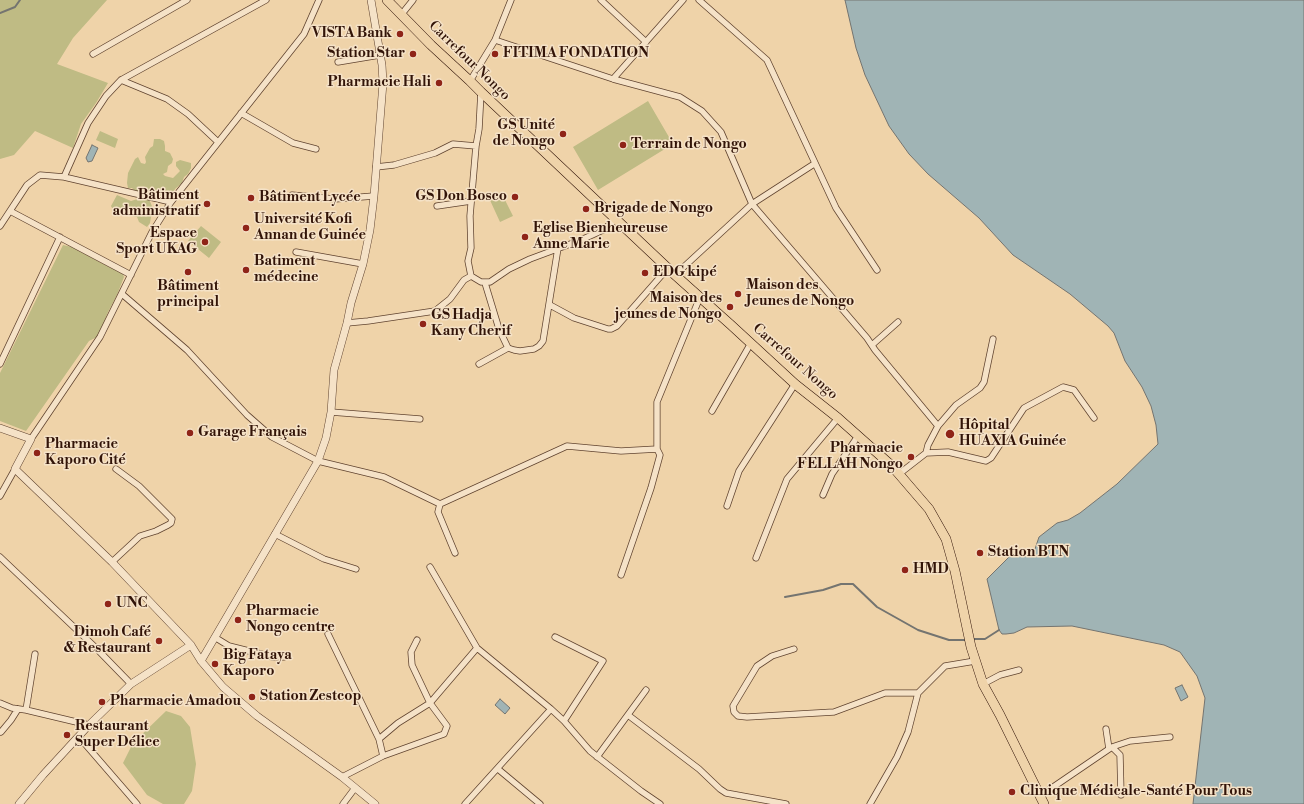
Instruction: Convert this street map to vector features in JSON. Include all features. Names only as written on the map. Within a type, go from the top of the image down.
[{"type":"main road","name":"Carrefour Nongo","points":[[387,0],[431,45],[671,272],[795,384],[838,418],[899,474],[929,509],[946,539],[955,571],[967,633],[983,684],[1000,714],[1042,800]]},
{"type":"street","points":[[93,54],[187,0]]},
{"type":"street","points":[[64,177],[88,123],[106,96],[121,80],[266,0]]},
{"type":"street","points":[[0,496],[31,439],[100,337],[152,232],[171,202],[304,34],[319,0]]},
{"type":"street","points":[[201,661],[216,638],[318,461],[326,438],[331,412],[334,370],[351,303],[363,264],[370,230],[374,196],[383,83],[371,0]]},
{"type":"street","points":[[401,14],[414,0]]},
{"type":"street","points":[[470,81],[495,40],[511,0]]},
{"type":"street","points":[[601,0],[646,42]]},
{"type":"street","points":[[613,79],[683,0]]},
{"type":"street","points":[[699,0],[767,60],[814,164],[836,208],[877,270]]},
{"type":"street","points":[[495,40],[613,79],[680,98],[702,111],[721,132],[752,204],[831,295],[938,426]]},
{"type":"street","points":[[338,62],[380,55]]},
{"type":"street","points":[[121,80],[167,99],[188,114],[218,142]]},
{"type":"street","points":[[481,92],[479,129],[476,146],[470,216],[471,248],[468,261],[471,276],[478,281],[485,283],[494,280],[509,269],[530,258],[581,240],[603,230],[616,219]]},
{"type":"street","points":[[240,113],[293,142],[316,149]]},
{"type":"street","points":[[376,167],[394,165],[435,153],[453,144],[476,146]]},
{"type":"street","points":[[550,305],[574,318],[608,329],[617,326],[671,272],[752,204],[814,164]]},
{"type":"street","points":[[0,226],[27,185],[40,175],[64,177],[171,202]]},
{"type":"street","points":[[292,194],[335,199],[374,196]]},
{"type":"street","points":[[437,206],[471,201]]},
{"type":"street","points":[[10,211],[131,275]]},
{"type":"street","points":[[0,364],[60,237]]},
{"type":"street","points":[[485,283],[498,329],[508,348],[527,351],[534,349],[543,341],[558,248]]},
{"type":"street","points":[[296,252],[363,264]]},
{"type":"street","points":[[347,323],[435,311],[450,299],[464,280],[471,276]]},
{"type":"street","points":[[122,294],[187,350],[247,415],[272,437],[318,461],[384,477],[440,504]]},
{"type":"street","points":[[621,575],[651,488],[660,455],[657,449],[657,402],[700,297]]},
{"type":"street","points":[[872,345],[898,322]]},
{"type":"street","points":[[926,453],[928,445],[938,426],[956,405],[980,388],[984,382],[993,339]]},
{"type":"street","points":[[712,411],[751,343]]},
{"type":"street","points":[[479,364],[508,348]]},
{"type":"street","points":[[727,506],[739,471],[795,384]]},
{"type":"street","points":[[899,474],[926,453],[948,452],[986,460],[991,458],[1024,408],[1063,387],[1074,390],[1094,418]]},
{"type":"street","points":[[331,412],[420,419]]},
{"type":"street","points":[[756,558],[787,479],[838,418]]},
{"type":"street","points":[[0,428],[31,439]]},
{"type":"street","points":[[823,495],[832,474],[858,436]]},
{"type":"street","points":[[440,504],[567,446],[621,451],[657,449]]},
{"type":"street","points":[[15,468],[112,562],[192,645],[201,661],[223,687],[257,716],[342,777],[375,804]]},
{"type":"street","points":[[112,562],[140,536],[171,524],[172,519],[139,486],[116,469]]},
{"type":"street","points":[[440,504],[438,512],[455,553]]},
{"type":"street","points":[[275,534],[324,559],[356,569]]},
{"type":"street","points":[[0,557],[96,648],[131,684]]},
{"type":"street","points":[[430,567],[477,648],[551,709],[564,721],[590,751],[660,804]]},
{"type":"street","points":[[328,634],[379,739],[383,756]]},
{"type":"street","points":[[555,637],[602,662],[564,721]]},
{"type":"street","points":[[216,638],[229,646],[273,657],[284,657]]},
{"type":"street","points":[[342,777],[383,756],[444,734],[447,726],[430,703],[412,665],[411,652],[417,640]]},
{"type":"street","points":[[19,804],[43,775],[89,725],[131,684],[192,645]]},
{"type":"street","points":[[379,739],[398,723],[430,703],[477,648]]},
{"type":"street","points":[[794,649],[772,656],[757,666],[733,706],[734,712],[738,716],[747,717],[834,712],[885,693],[918,694]]},
{"type":"street","points":[[26,710],[35,654]]},
{"type":"street","points":[[870,804],[897,757],[908,732],[918,694],[945,666],[975,661]]},
{"type":"street","points":[[983,684],[1000,675],[1019,670]]},
{"type":"street","points":[[598,757],[646,690]]},
{"type":"street","points":[[0,704],[89,725]]},
{"type":"street","points":[[1,732],[18,709]]},
{"type":"street","points":[[465,804],[551,709]]},
{"type":"street","points":[[628,715],[699,769],[726,793],[786,804]]},
{"type":"street","points":[[1106,729],[1111,748],[1120,755],[1121,795]]},
{"type":"street","points":[[79,737],[137,804]]},
{"type":"street","points":[[1042,800],[1111,748],[1130,741],[1170,737]]},
{"type":"street","points":[[498,769],[540,804]]},
{"type":"street","points":[[343,804],[355,788]]},
{"type":"shaded area","points":[[0,0],[107,0],[73,38],[57,64],[108,83],[81,124],[73,148],[35,131],[14,155],[0,159]]},
{"type":"shaded area","points":[[845,0],[1304,0],[1304,804],[1193,804],[1205,698],[1197,676],[1180,652],[1164,645],[1072,626],[1027,627],[1014,633],[1006,634],[1002,634],[999,630],[987,579],[1010,556],[1015,554],[1025,556],[1035,549],[1039,537],[1057,523],[1068,520],[1080,513],[1117,484],[1158,444],[1156,425],[1151,406],[1142,387],[1125,361],[1114,333],[1108,326],[1070,294],[1013,255],[979,218],[928,174],[909,154],[889,126],[865,75],[856,48]]},
{"type":"shaded area","name":"Terrain de Nongo","points":[[648,101],[673,144],[598,190],[573,147]]},
{"type":"shaded area","points":[[100,131],[118,139],[115,148],[96,140]]},
{"type":"shaded area","points":[[154,139],[164,141],[165,151],[170,153],[173,159],[172,163],[168,166],[167,172],[163,174],[165,176],[173,178],[180,171],[176,166],[176,162],[180,160],[191,163],[191,168],[188,174],[184,177],[182,183],[173,193],[161,198],[150,194],[148,190],[146,193],[142,194],[136,192],[132,188],[128,188],[127,183],[128,173],[135,159],[138,157],[141,163],[145,164],[145,157],[150,148],[153,146]]},
{"type":"shaded area","points":[[92,145],[98,148],[92,161],[88,162],[86,158]]},
{"type":"shaded area","points":[[501,192],[513,216],[500,222],[489,198]]},
{"type":"shaded area","points":[[117,195],[131,201],[144,197],[149,199],[154,211],[147,227],[139,222],[137,217],[121,214],[115,207],[112,208],[111,206]]},
{"type":"shaded area","name":"Espace Sport UKAG","points":[[201,226],[221,242],[209,258],[188,241]]},
{"type":"shaded area","points":[[63,245],[72,247],[111,268],[116,265],[121,268],[124,277],[99,336],[89,341],[26,431],[0,421],[0,373]]},
{"type":"shaded area","points":[[1182,685],[1188,697],[1181,701],[1175,688]]},
{"type":"shaded area","points":[[500,699],[510,708],[505,714],[495,705]]},
{"type":"shaded area","points":[[166,711],[181,716],[190,727],[196,764],[192,791],[184,804],[163,804],[147,795],[123,763],[133,743]]},
{"type":"waterway","points":[[0,13],[15,7],[20,0]]},
{"type":"waterway","points":[[785,597],[823,590],[841,584],[853,584],[877,607],[918,630],[949,640],[966,640]]},
{"type":"waterway","points":[[972,639],[985,639],[999,630]]},
{"type":"place","name":"VISTA Bank","points":[[400,34]]},
{"type":"place","name":"Station Star","points":[[413,54]]},
{"type":"place","name":"FITIMA FONDATION","points":[[495,54]]},
{"type":"place","name":"Pharmacie Hali","points":[[439,83]]},
{"type":"place","name":"GS Unité de Nongo","points":[[563,134]]},
{"type":"place","name":"Terrain de Nongo","points":[[623,145]]},
{"type":"place","name":"GS Don Bosco","points":[[515,197]]},
{"type":"place","name":"Bâtiment Lycée","points":[[251,198]]},
{"type":"place","name":"Bâtiment administratif","points":[[207,204]]},
{"type":"place","name":"Brigade de Nongo","points":[[586,209]]},
{"type":"place","name":"Université Kofi Annan de Guinée","points":[[246,228]]},
{"type":"place","name":"Eglise Bienheureuse Anne Marie","points":[[525,237]]},
{"type":"place","name":"Espace Sport UKAG","points":[[205,242]]},
{"type":"place","name":"Batiment médecine","points":[[246,270]]},
{"type":"place","name":"Bâtiment principal","points":[[188,272]]},
{"type":"place","name":"EDG kipé","points":[[645,273]]},
{"type":"place","name":"Maison des Jeunes de Nongo","points":[[738,294]]},
{"type":"place","name":"Maison des jeunes de Nongo","points":[[730,307]]},
{"type":"place","name":"GS Hadja Kany Cherif","points":[[423,324]]},
{"type":"place","name":"Garage Français","points":[[190,433]]},
{"type":"place","name":"Hôpital HUAXIA Guinée","points":[[950,434]]},
{"type":"place","name":"Pharmacie Kaporo Cité","points":[[37,453]]},
{"type":"place","name":"Pharmacie FELLAH Nongo","points":[[911,457]]},
{"type":"place","name":"Station BTN","points":[[980,553]]},
{"type":"place","name":"HMD","points":[[905,570]]},
{"type":"place","name":"UNC","points":[[108,604]]},
{"type":"place","name":"Pharmacie Nongo centre","points":[[238,620]]},
{"type":"place","name":"Dimoh Café & Restaurant","points":[[159,641]]},
{"type":"place","name":"Big Fataya Kaporo","points":[[215,664]]},
{"type":"place","name":"Station Zestcop","points":[[252,697]]},
{"type":"place","name":"Pharmacie Amadou","points":[[102,702]]},
{"type":"place","name":"Restaurant Super Délice","points":[[67,735]]},
{"type":"place","name":"Clinique Médicale-Santé Pour Tous","points":[[1012,792]]}]
